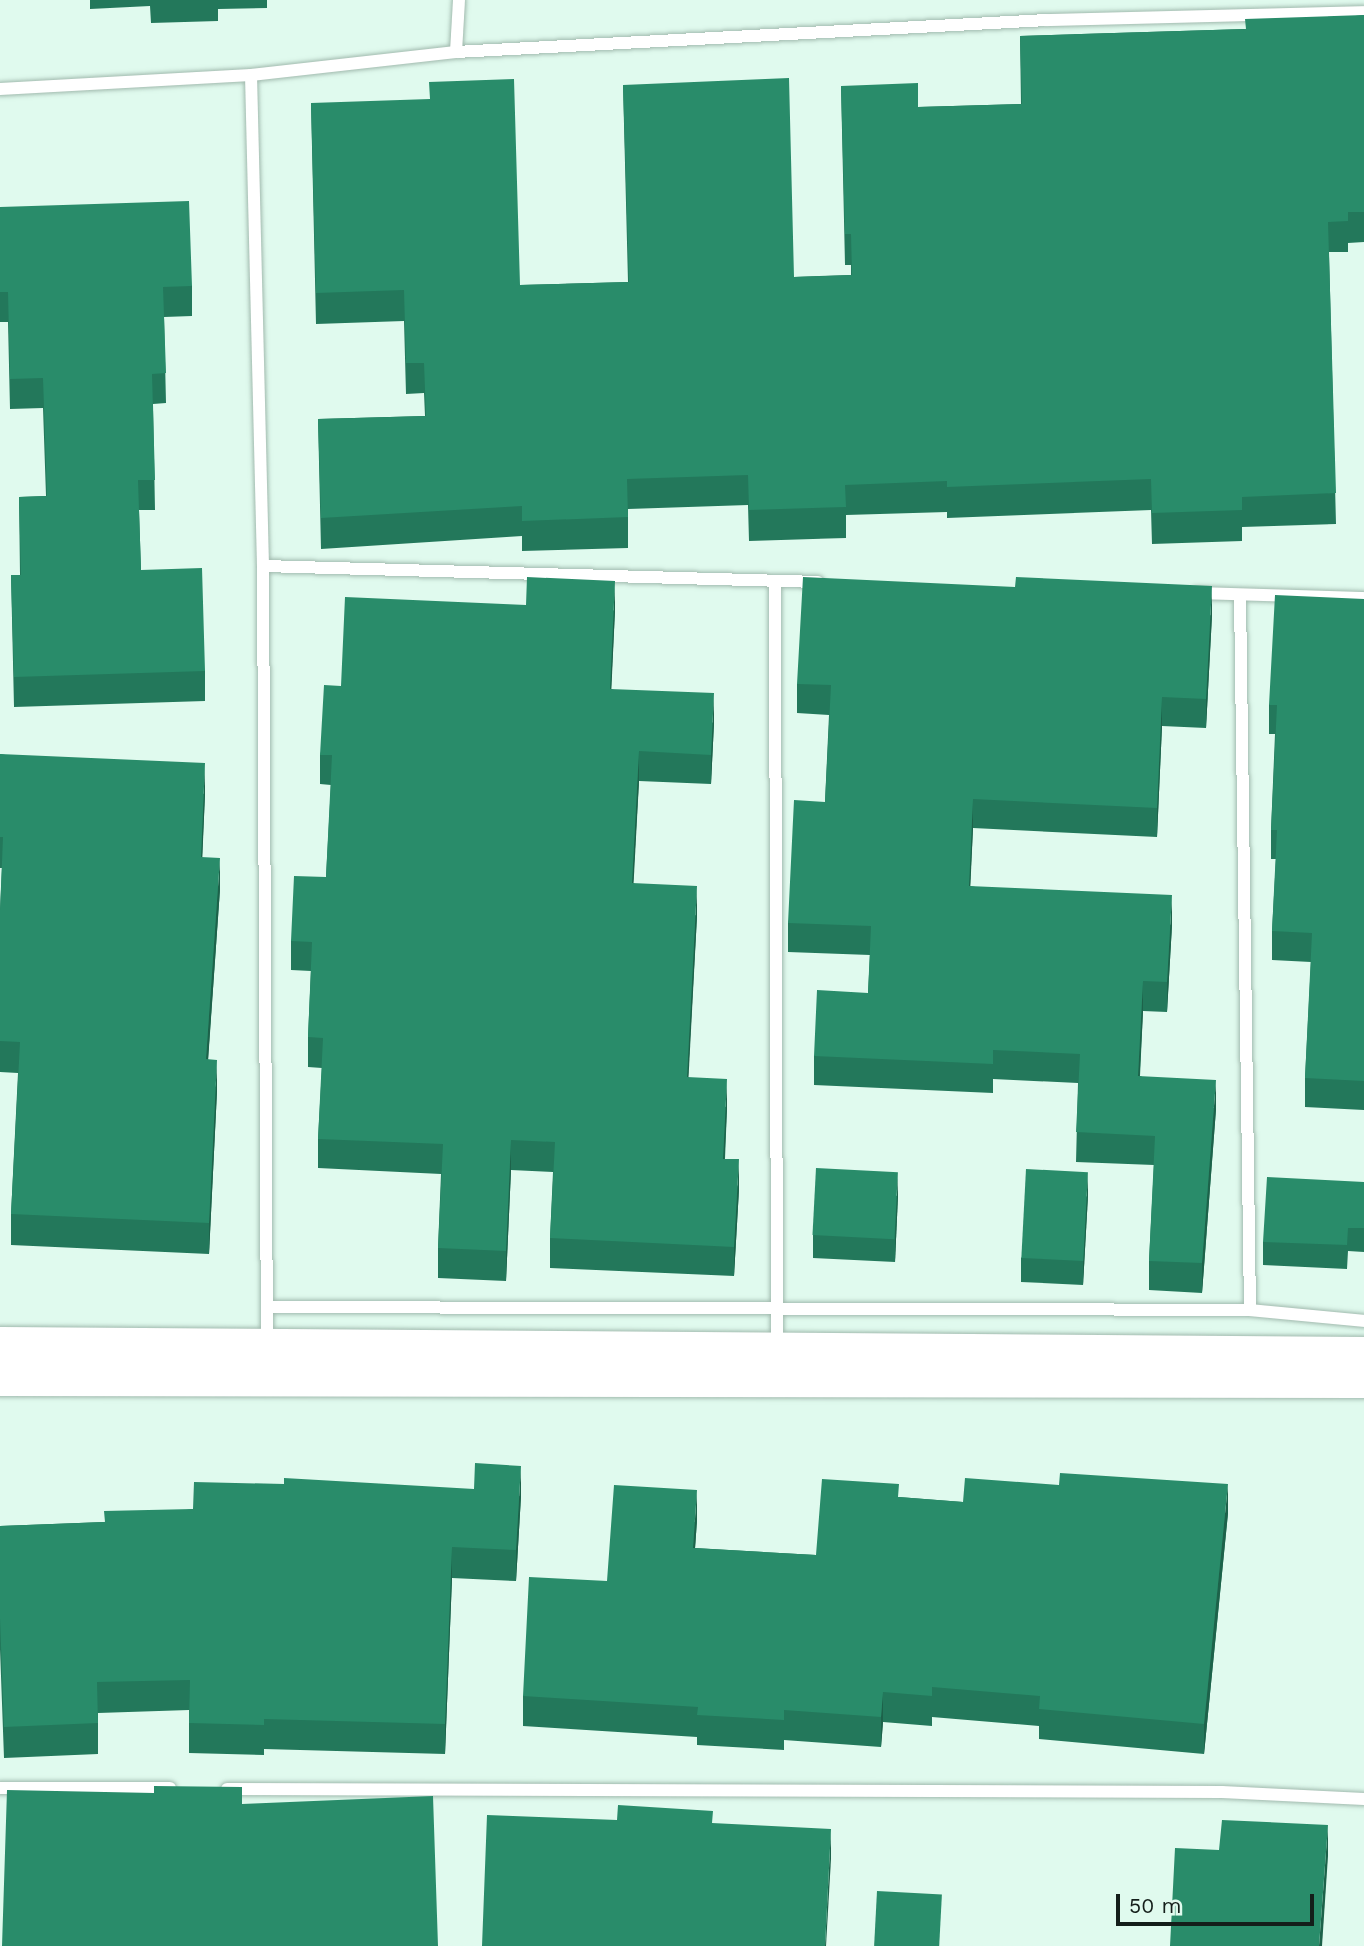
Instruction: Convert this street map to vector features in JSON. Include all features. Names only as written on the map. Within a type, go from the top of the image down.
[{"type":"main road","points":[[0,1344],[777,1350],[1000,1365],[1364,1380]]},
{"type":"main road","points":[[0,1378],[1000,1365],[1364,1354]]},
{"type":"lane","points":[[456,52],[460,0]]},
{"type":"lane","points":[[1281,0],[1283,14]]},
{"type":"lane","points":[[0,89],[251,75],[456,52],[1047,20],[1364,12]]},
{"type":"lane","points":[[251,75],[263,566],[267,1347]]},
{"type":"lane","points":[[263,566],[830,583]]},
{"type":"lane","points":[[775,581],[777,1350]]},
{"type":"lane","points":[[1187,593],[1364,598]]},
{"type":"lane","points":[[1240,595],[1250,1310]]},
{"type":"lane","points":[[267,1307],[777,1311],[1250,1310],[1364,1321]]},
{"type":"lane","points":[[0,1788],[178,1788]]},
{"type":"lane","points":[[206,1789],[1222,1792],[1364,1799]]},
{"type":"building","points":[[1364,15],[1364,212],[1348,212],[1348,221],[1328,222],[1336,493],[1242,497],[1242,510],[1152,513],[1151,479],[947,487],[947,481],[845,485],[846,507],[749,510],[748,475],[627,479],[628,517],[522,521],[522,506],[321,518],[318,419],[426,416],[424,363],[406,363],[404,290],[316,293],[311,103],[430,99],[429,82],[514,79],[520,285],[629,282],[623,85],[789,78],[794,277],[852,275],[851,234],[845,234],[841,86],[918,83],[918,107],[1022,104],[1020,36],[1246,29],[1245,19]]},
{"type":"building","points":[[189,201],[192,286],[163,287],[166,373],[152,374],[155,480],[138,480],[141,570],[202,568],[205,671],[14,677],[11,575],[21,575],[19,497],[47,496],[43,378],[10,379],[8,292],[0,292],[0,207]]},
{"type":"building","points":[[527,577],[615,581],[610,689],[714,693],[711,755],[639,751],[632,883],[697,886],[687,1077],[727,1079],[723,1159],[739,1159],[734,1247],[550,1238],[555,1142],[511,1140],[506,1251],[438,1248],[443,1144],[318,1139],[323,1038],[308,1037],[312,942],[291,941],[294,876],[326,877],[332,755],[320,755],[324,685],[341,686],[345,597],[526,605]]},
{"type":"building","points":[[803,577],[1015,587],[1016,577],[1212,586],[1206,699],[1162,697],[1157,808],[973,799],[969,886],[1172,895],[1167,982],[1143,981],[1138,1076],[1216,1080],[1202,1263],[1149,1261],[1155,1136],[1076,1132],[1080,1054],[993,1050],[993,1064],[814,1056],[817,990],[868,993],[871,926],[788,923],[794,800],[825,802],[831,685],[797,684]]},
{"type":"building","points":[[1275,595],[1364,599],[1364,1081],[1305,1078],[1312,933],[1272,931],[1277,830],[1271,830],[1277,705],[1269,705]]},
{"type":"building","points":[[0,754],[205,763],[201,857],[220,858],[206,1059],[217,1060],[209,1223],[11,1214],[20,1042],[0,1041],[3,837],[0,837]]},
{"type":"building","points":[[816,1168],[898,1172],[894,1239],[812,1235]]},
{"type":"building","points":[[1026,1169],[1088,1172],[1083,1261],[1021,1258]]},
{"type":"building","points":[[1267,1177],[1364,1182],[1364,1228],[1348,1228],[1347,1245],[1263,1242]]},
{"type":"building","points":[[475,1463],[521,1466],[516,1550],[452,1547],[445,1724],[264,1719],[264,1725],[189,1723],[190,1680],[97,1682],[98,1723],[4,1727],[0,1526],[105,1522],[104,1511],[193,1509],[194,1482],[284,1484],[284,1478],[474,1489]]},
{"type":"building","points":[[1060,1473],[1228,1484],[1204,1724],[1039,1709],[1040,1696],[932,1687],[932,1696],[883,1692],[881,1717],[784,1710],[784,1720],[697,1715],[698,1707],[523,1696],[529,1577],[607,1581],[614,1485],[697,1490],[693,1548],[816,1555],[822,1479],[899,1484],[898,1497],[963,1502],[965,1478],[1059,1485]]},
{"type":"building","points":[[154,1786],[242,1787],[242,1804],[433,1796],[438,1946],[2,1946],[7,1790],[154,1793]]},
{"type":"building","points":[[618,1805],[713,1811],[712,1823],[831,1829],[825,1946],[482,1946],[487,1815],[617,1820]]},
{"type":"building","points":[[1222,1820],[1328,1825],[1319,1946],[1170,1946],[1175,1848],[1219,1850]]},
{"type":"building","points":[[877,1891],[942,1894],[939,1946],[874,1946]]}]
